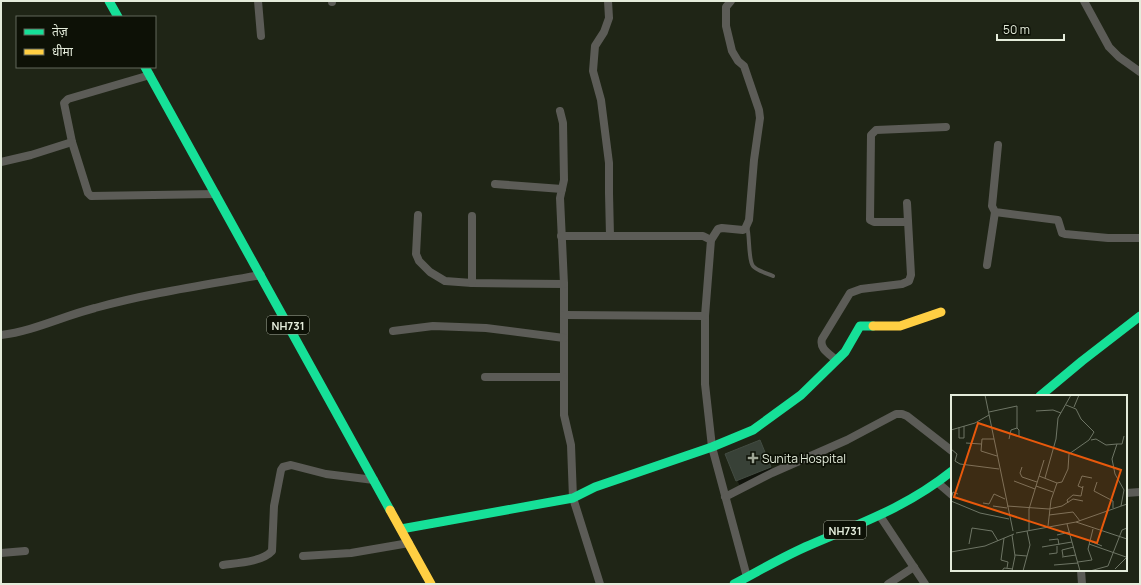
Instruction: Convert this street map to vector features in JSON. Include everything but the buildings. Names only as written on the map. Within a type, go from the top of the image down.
[{"type":"main road","points":[[109,1],[117,16]]},
{"type":"main road","name":"NH731","points":[[148,71],[431,584]]},
{"type":"main road","points":[[401,529],[572,498],[595,487],[712,447],[764,424],[801,395],[845,352],[860,326],[900,326],[941,312]]},
{"type":"main road","points":[[1041,395],[1140,316]]},
{"type":"main road","name":"NH731","points":[[734,584],[807,546],[880,516],[910,501],[938,483],[951,472]]},
{"type":"street","points":[[258,1],[261,36]]},
{"type":"street","points":[[608,1],[609,18],[604,32],[595,46],[593,71],[601,100],[609,163],[610,236]]},
{"type":"street","points":[[731,1],[726,7],[726,26],[732,51],[738,61],[744,66],[759,110],[760,118],[754,160],[749,220],[747,226],[743,230],[718,229],[711,240],[705,316],[705,384],[712,447],[747,577]]},
{"type":"street","points":[[1084,1],[1109,47],[1119,57],[1140,72]]},
{"type":"street","points":[[148,71],[68,99],[64,103],[72,142],[88,194],[92,196],[216,194]]},
{"type":"street","points":[[560,110],[563,122],[564,180],[560,198],[564,284],[563,377],[565,420],[571,445],[572,498],[600,584]]},
{"type":"street","points":[[908,222],[874,222],[870,220],[871,134],[876,130],[946,127]]},
{"type":"street","points":[[1,162],[31,155],[72,142]]},
{"type":"street","points":[[987,265],[995,212],[992,206],[998,145]]},
{"type":"street","points":[[495,184],[562,189]]},
{"type":"street","points":[[836,360],[822,347],[821,343],[850,293],[861,289],[902,284],[909,281],[911,275],[907,203]]},
{"type":"street","points":[[995,212],[1058,220],[1062,233],[1065,234],[1108,238],[1140,238]]},
{"type":"street","points":[[418,215],[416,254],[419,261],[430,272],[445,281],[472,283],[564,284]]},
{"type":"street","points":[[472,216],[472,283]]},
{"type":"street","points":[[561,236],[703,236],[711,240]]},
{"type":"street","points":[[1,335],[19,333],[95,308],[149,295],[260,275]]},
{"type":"street","points":[[564,315],[705,316]]},
{"type":"street","points":[[393,331],[433,326],[486,328],[564,338]]},
{"type":"street","points":[[485,377],[563,377]]},
{"type":"street","points":[[725,497],[847,440],[896,414],[907,416],[951,451]]},
{"type":"street","points":[[223,565],[258,559],[268,555],[272,551],[274,506],[281,470],[283,467],[291,465],[326,474],[374,480]]},
{"type":"street","points":[[938,483],[951,494]]},
{"type":"street","points":[[1127,493],[1140,492]]},
{"type":"street","points":[[880,516],[925,584]]},
{"type":"street","points":[[303,556],[351,553],[409,544]]},
{"type":"street","points":[[1,553],[25,551]]},
{"type":"street","points":[[888,584],[914,568]]},
{"type":"street","points":[[1081,571],[1082,584]]},
{"type":"lane","points":[[747,226],[750,236],[750,259],[752,265],[757,269],[773,276]]},
{"type":"traffic: fast","points":[[109,1],[117,16]]},
{"type":"traffic: fast","points":[[146,68],[390,510]]},
{"type":"traffic: fast","points":[[1041,395],[1140,316]]},
{"type":"traffic: fast","points":[[401,529],[573,498],[595,487],[712,447],[753,430],[801,395],[845,352],[860,326],[873,326]]},
{"type":"traffic: fast","points":[[734,584],[800,549],[901,504],[918,495],[951,472]]},
{"type":"traffic: slow","points":[[873,326],[900,326],[941,312]]},
{"type":"traffic: slow","points":[[390,510],[431,584]]},
{"type":"place","name":"Sunita Hospital","points":[[753,458]]}]
